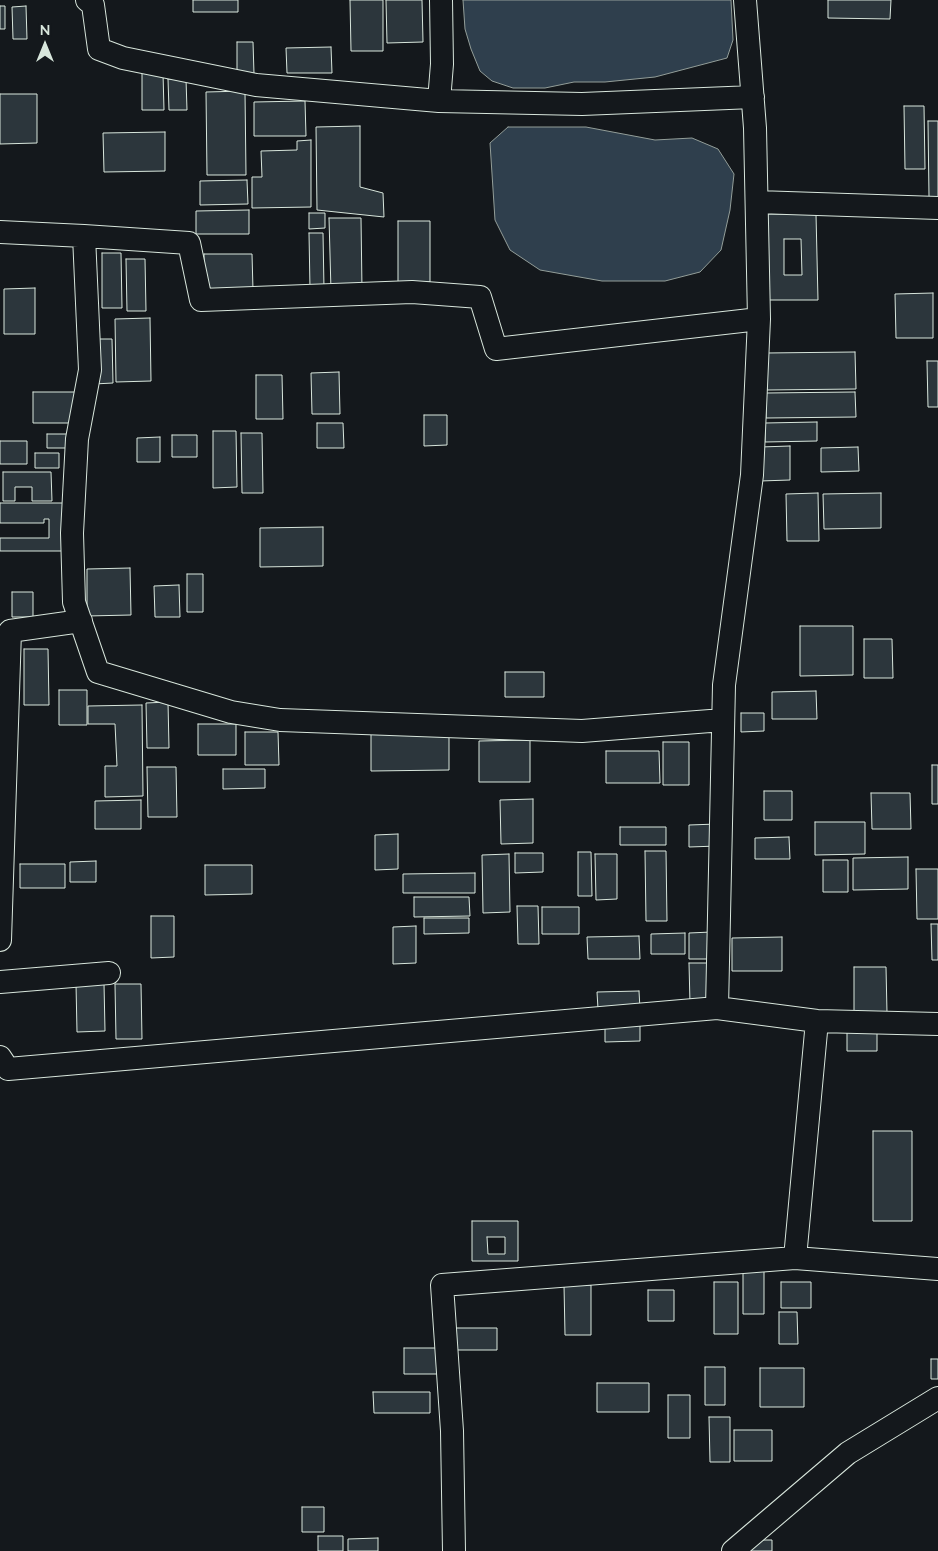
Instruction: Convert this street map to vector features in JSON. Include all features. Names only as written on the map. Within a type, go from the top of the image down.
[{"type":"street","points":[[87,0],[93,5],[99,49],[123,58],[256,85],[439,101],[582,104],[753,97]]},
{"type":"street","points":[[439,101],[442,64],[441,0]]},
{"type":"street","points":[[717,1008],[724,685],[752,475],[759,319],[755,128],[745,0]]},
{"type":"street","points":[[757,202],[938,208]]},
{"type":"street","points":[[0,232],[189,243],[201,300],[412,292],[480,297],[496,349],[759,319]]},
{"type":"street","points":[[84,236],[90,370],[77,439],[72,532],[74,602],[98,672],[231,712],[271,718],[582,731],[723,720]]},
{"type":"street","points":[[0,940],[10,630],[81,621]]},
{"type":"street","points":[[0,982],[109,973]]},
{"type":"street","points":[[0,1057],[8,1069],[717,1008],[817,1021],[938,1024]]},
{"type":"street","points":[[795,1258],[817,1021]]},
{"type":"street","points":[[454,1551],[452,1431],[442,1285],[795,1258],[938,1269]]},
{"type":"street","points":[[733,1551],[848,1453],[938,1398]]},
{"type":"water","points":[[463,0],[731,0],[733,40],[727,58],[655,77],[605,82],[574,82],[545,88],[513,88],[492,81],[480,71],[465,29]]},
{"type":"water","points":[[508,127],[586,127],[655,140],[692,138],[718,149],[734,174],[730,210],[721,250],[700,272],[665,281],[602,281],[540,270],[510,250],[495,220],[490,143]]},
{"type":"building","points":[[193,0],[238,0],[238,12],[193,12]]},
{"type":"building","points":[[350,0],[383,0],[383,51],[351,51]]},
{"type":"building","points":[[386,0],[422,0],[423,42],[387,43]]},
{"type":"building","points":[[828,0],[891,0],[890,19],[828,18]]},
{"type":"building","points":[[0,6],[5,6],[5,29],[0,29]]},
{"type":"building","points":[[26,6],[27,39],[13,39],[12,7]]},
{"type":"building","points":[[237,42],[253,42],[254,74],[237,74]]},
{"type":"building","points":[[331,47],[332,73],[287,73],[286,48]]},
{"type":"building","points":[[142,73],[163,73],[164,110],[142,110]]},
{"type":"building","points":[[168,79],[186,79],[187,110],[169,110]]},
{"type":"building","points":[[245,91],[246,175],[207,175],[206,92]]},
{"type":"building","points":[[0,94],[37,94],[37,143],[0,144]]},
{"type":"building","points":[[305,101],[306,136],[254,136],[254,102]]},
{"type":"building","points":[[904,106],[924,106],[925,169],[905,169]]},
{"type":"building","points":[[928,121],[938,121],[938,197],[929,197]]},
{"type":"building","points":[[360,126],[360,187],[383,193],[384,217],[317,210],[316,127]]},
{"type":"building","points":[[165,132],[165,171],[104,172],[103,133]]},
{"type":"building","points":[[311,140],[311,207],[252,208],[252,177],[262,177],[261,151],[297,150],[297,141]]},
{"type":"building","points":[[247,180],[248,204],[200,205],[200,181]]},
{"type":"building","points":[[249,210],[249,234],[196,234],[196,211]]},
{"type":"building","points":[[309,213],[325,213],[325,228],[309,229]]},
{"type":"building","points":[[766,214],[816,214],[818,300],[766,300]],"holes":[[[784,239],[801,239],[802,275],[784,275]]]},
{"type":"building","points":[[329,218],[361,218],[362,290],[331,291]]},
{"type":"building","points":[[398,221],[430,221],[430,282],[398,282]]},
{"type":"building","points":[[309,233],[323,233],[324,289],[310,289]]},
{"type":"building","points":[[102,253],[121,253],[122,308],[102,308]]},
{"type":"building","points":[[204,254],[252,254],[253,290],[204,291]]},
{"type":"building","points":[[126,259],[145,259],[146,311],[127,311]]},
{"type":"building","points":[[35,288],[35,334],[4,334],[4,289]]},
{"type":"building","points":[[933,293],[933,338],[896,338],[895,294]]},
{"type":"building","points":[[150,318],[151,381],[116,382],[115,319]]},
{"type":"building","points":[[93,339],[112,339],[113,383],[94,384]]},
{"type":"building","points":[[855,352],[856,389],[767,390],[766,353]]},
{"type":"building","points":[[927,361],[938,361],[938,407],[928,407]]},
{"type":"building","points":[[339,372],[340,414],[312,414],[311,373]]},
{"type":"building","points":[[256,375],[282,375],[283,419],[256,419]]},
{"type":"building","points":[[33,392],[79,392],[79,423],[33,423]]},
{"type":"building","points":[[855,392],[856,417],[766,418],[766,393]]},
{"type":"building","points":[[424,415],[447,415],[447,445],[424,446]]},
{"type":"building","points":[[817,422],[817,441],[765,442],[765,423]]},
{"type":"building","points":[[317,423],[343,423],[344,448],[317,448]]},
{"type":"building","points":[[213,431],[236,431],[237,487],[213,488]]},
{"type":"building","points":[[241,433],[262,433],[263,493],[242,493]]},
{"type":"building","points":[[47,434],[75,434],[75,448],[47,448]]},
{"type":"building","points":[[172,435],[197,435],[197,457],[172,457]]},
{"type":"building","points":[[160,437],[160,462],[137,462],[137,438]]},
{"type":"building","points":[[0,441],[27,441],[27,464],[0,464]]},
{"type":"building","points":[[790,446],[790,480],[760,481],[760,447]]},
{"type":"building","points":[[858,447],[859,471],[821,472],[821,448]]},
{"type":"building","points":[[35,453],[59,453],[59,468],[35,468]]},
{"type":"building","points":[[3,472],[51,472],[52,501],[32,501],[32,487],[15,487],[15,501],[3,501]]},
{"type":"building","points":[[818,493],[819,541],[787,541],[786,494]]},
{"type":"building","points":[[881,493],[881,528],[824,529],[823,494]]},
{"type":"building","points":[[0,503],[66,503],[66,551],[0,551],[0,538],[49,538],[49,519],[44,519],[44,523],[0,523]]},
{"type":"building","points":[[323,527],[323,566],[260,567],[260,528]]},
{"type":"building","points":[[130,568],[131,615],[87,616],[87,569]]},
{"type":"building","points":[[187,574],[203,574],[203,612],[187,612]]},
{"type":"building","points":[[179,585],[180,617],[155,617],[154,586]]},
{"type":"building","points":[[12,592],[33,592],[33,617],[12,617]]},
{"type":"building","points":[[800,626],[853,626],[853,675],[800,676]]},
{"type":"building","points":[[864,639],[892,639],[893,678],[864,678]]},
{"type":"building","points":[[24,649],[48,649],[49,705],[24,705]]},
{"type":"building","points":[[505,672],[544,672],[544,697],[505,697]]},
{"type":"building","points":[[59,690],[87,690],[87,725],[59,725]]},
{"type":"building","points":[[816,691],[817,719],[772,719],[772,692]]},
{"type":"building","points":[[168,702],[169,748],[147,748],[146,703]]},
{"type":"building","points":[[142,705],[143,796],[105,797],[105,766],[117,766],[115,724],[88,724],[88,706]]},
{"type":"building","points":[[741,713],[764,713],[764,731],[741,732]]},
{"type":"building","points":[[198,724],[236,724],[236,755],[198,755]]},
{"type":"building","points":[[449,730],[449,770],[371,771],[371,731]]},
{"type":"building","points":[[245,732],[278,732],[279,765],[245,765]]},
{"type":"building","points":[[530,740],[530,782],[479,782],[479,741]]},
{"type":"building","points":[[663,742],[689,742],[689,785],[663,785]]},
{"type":"building","points":[[606,751],[659,751],[660,783],[606,783]]},
{"type":"building","points":[[932,765],[938,765],[938,804],[932,804]]},
{"type":"building","points":[[147,767],[176,767],[177,817],[148,817]]},
{"type":"building","points":[[223,769],[265,769],[265,788],[223,789]]},
{"type":"building","points":[[764,791],[792,791],[792,820],[764,820]]},
{"type":"building","points":[[871,793],[910,793],[911,829],[872,829]]},
{"type":"building","points":[[533,799],[533,843],[501,844],[500,800]]},
{"type":"building","points":[[141,800],[141,829],[95,829],[95,801]]},
{"type":"building","points":[[815,822],[865,822],[865,854],[815,855]]},
{"type":"building","points":[[717,824],[718,846],[689,847],[689,825]]},
{"type":"building","points":[[620,827],[666,827],[666,845],[620,845]]},
{"type":"building","points":[[398,834],[398,869],[375,870],[375,835]]},
{"type":"building","points":[[789,837],[790,859],[755,859],[755,838]]},
{"type":"building","points":[[645,851],[666,851],[667,921],[646,921]]},
{"type":"building","points":[[578,852],[591,852],[592,896],[578,896]]},
{"type":"building","points":[[515,853],[543,853],[543,872],[515,873]]},
{"type":"building","points":[[509,854],[510,912],[483,913],[482,855]]},
{"type":"building","points":[[595,854],[617,854],[617,899],[596,900]]},
{"type":"building","points":[[908,857],[908,889],[853,890],[853,858]]},
{"type":"building","points":[[823,860],[848,860],[848,892],[823,892]]},
{"type":"building","points":[[96,861],[96,882],[70,882],[70,862]]},
{"type":"building","points":[[20,864],[65,864],[65,888],[20,888]]},
{"type":"building","points":[[205,865],[252,865],[252,894],[205,895]]},
{"type":"building","points":[[916,869],[938,869],[938,919],[917,919]]},
{"type":"building","points":[[475,873],[475,893],[403,893],[403,874]]},
{"type":"building","points":[[414,897],[469,897],[470,916],[414,917]]},
{"type":"building","points":[[517,906],[538,906],[539,944],[518,944]]},
{"type":"building","points":[[542,907],[579,907],[579,934],[542,934]]},
{"type":"building","points":[[151,916],[174,916],[174,957],[151,958]]},
{"type":"building","points":[[424,918],[469,918],[469,933],[424,934]]},
{"type":"building","points":[[931,924],[938,924],[938,960],[932,960]]},
{"type":"building","points":[[416,926],[416,963],[393,964],[393,927]]},
{"type":"building","points":[[712,932],[712,959],[689,959],[689,933]]},
{"type":"building","points":[[685,933],[685,954],[651,954],[651,934]]},
{"type":"building","points":[[639,936],[640,959],[588,959],[587,937]]},
{"type":"building","points":[[782,937],[782,971],[732,971],[732,938]]},
{"type":"building","points":[[689,963],[709,963],[710,1003],[690,1004]]},
{"type":"building","points":[[854,967],[886,967],[887,1013],[854,1013]]},
{"type":"building","points":[[104,983],[105,1031],[77,1032],[76,984]]},
{"type":"building","points":[[115,984],[141,984],[142,1039],[116,1039]]},
{"type":"building","points":[[639,991],[640,1009],[598,1009],[597,992]]},
{"type":"building","points":[[605,1022],[640,1022],[640,1041],[605,1042]]},
{"type":"building","points":[[847,1026],[877,1026],[877,1051],[847,1051]]},
{"type":"building","points":[[873,1131],[912,1131],[912,1221],[873,1221]]},
{"type":"building","points":[[472,1221],[518,1221],[518,1261],[472,1261]],"holes":[[[487,1237],[505,1237],[505,1254],[488,1254]]]},
{"type":"building","points":[[743,1271],[764,1271],[764,1314],[743,1314]]},
{"type":"building","points":[[714,1282],[738,1282],[738,1334],[714,1334]]},
{"type":"building","points":[[781,1282],[811,1282],[811,1308],[781,1308]]},
{"type":"building","points":[[564,1285],[591,1285],[591,1335],[565,1335]]},
{"type":"building","points":[[648,1290],[674,1290],[674,1321],[648,1321]]},
{"type":"building","points":[[779,1312],[797,1312],[798,1344],[779,1344]]},
{"type":"building","points":[[455,1328],[497,1328],[497,1350],[456,1350]]},
{"type":"building","points":[[404,1348],[442,1348],[442,1374],[404,1374]]},
{"type":"building","points":[[931,1359],[938,1359],[938,1379],[931,1379]]},
{"type":"building","points":[[705,1367],[725,1367],[725,1405],[705,1405]]},
{"type":"building","points":[[760,1368],[804,1368],[804,1407],[760,1407]]},
{"type":"building","points":[[597,1383],[649,1383],[649,1412],[597,1412]]},
{"type":"building","points":[[373,1392],[430,1392],[430,1413],[374,1413]]},
{"type":"building","points":[[668,1395],[690,1395],[690,1438],[668,1438]]},
{"type":"building","points":[[709,1417],[730,1417],[730,1462],[710,1462]]},
{"type":"building","points":[[734,1430],[772,1430],[772,1461],[734,1461]]},
{"type":"building","points":[[302,1507],[324,1507],[324,1532],[302,1532]]},
{"type":"building","points":[[318,1536],[343,1536],[343,1551],[318,1551]]},
{"type":"building","points":[[378,1538],[378,1551],[348,1551],[348,1539]]},
{"type":"building","points":[[747,1540],[772,1540],[772,1551],[747,1551]]}]
